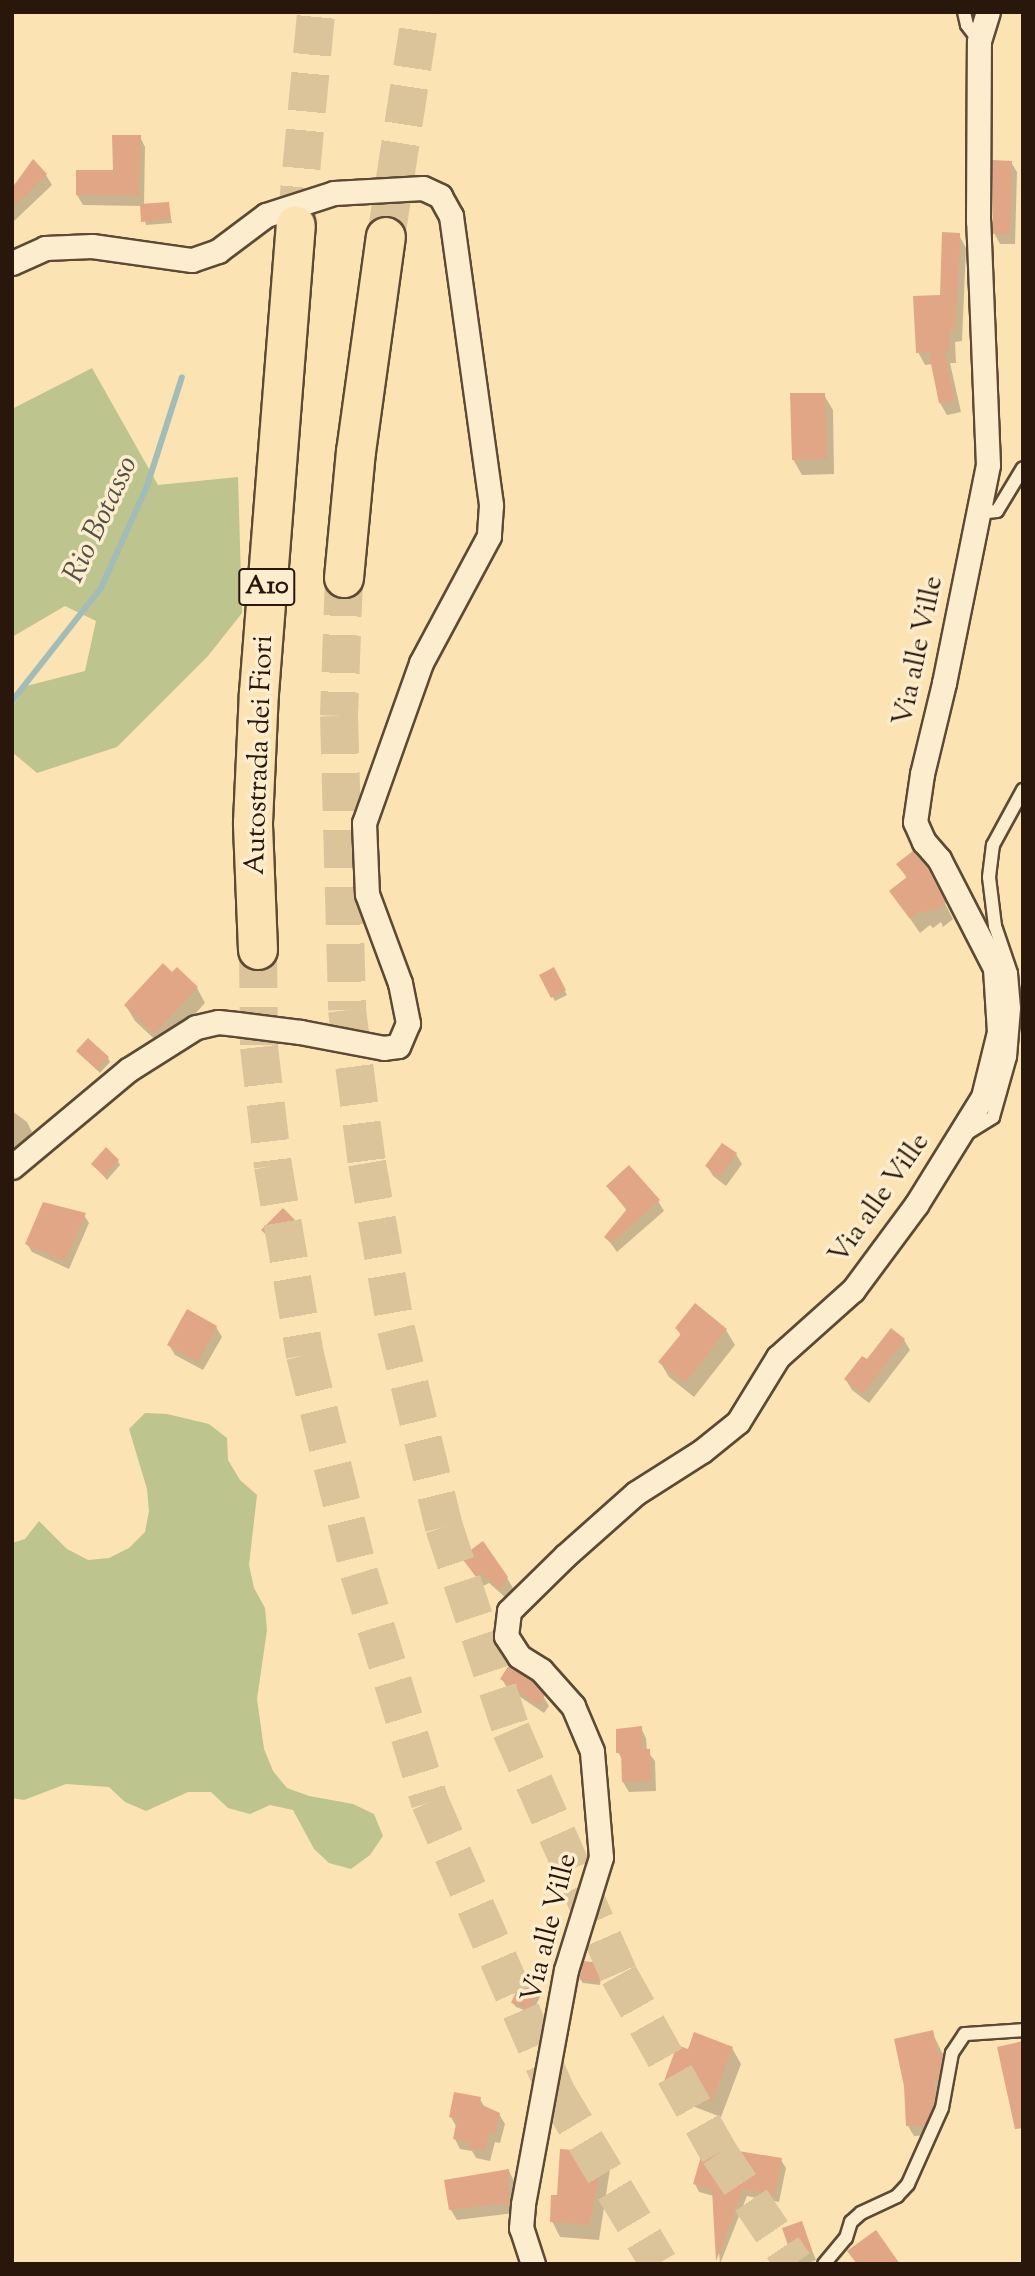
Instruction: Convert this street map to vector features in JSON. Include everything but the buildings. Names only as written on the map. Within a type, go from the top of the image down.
[{"type":"highway","name":"Autostrada dei Fiori","points":[[258,950],[253,823],[258,706],[296,225]]},
{"type":"highway","points":[[344,578],[357,439],[386,237]]},
{"type":"street","name":"Via alle Ville","points":[[533,2264],[521,2228],[523,2204],[566,1970],[601,1857],[592,1751],[573,1706],[541,1670],[519,1657],[506,1636],[509,1611],[565,1556],[636,1493],[702,1451],[738,1422],[778,1357],[853,1290],[916,1205],[983,1097],[999,1032],[995,968],[939,859],[925,842],[915,822],[922,774],[944,683],[988,466],[978,221],[979,41],[988,12]]},
{"type":"street","points":[[12,263],[46,248],[92,246],[192,260],[218,251],[266,215],[334,193],[423,188],[440,196],[451,216],[491,505],[489,536],[421,663],[364,822],[367,894],[400,983],[408,1023],[398,1046],[384,1048],[300,1032],[237,1024],[218,1023],[196,1027],[128,1070],[12,1167]]},
{"type":"lane","points":[[964,12],[967,25],[979,41]]},
{"type":"lane","points":[[978,513],[997,511],[1023,468]]},
{"type":"lane","points":[[957,1140],[993,1117],[1010,1057],[1014,1008],[1011,973],[995,926],[989,877],[993,845],[1023,790]]},
{"type":"lane","points":[[824,2264],[846,2238],[851,2222],[861,2213],[897,2196],[908,2184],[942,2108],[952,2053],[965,2035],[1023,2030]]},
{"type":"green space","points":[[92,368],[158,485],[238,477],[242,613],[208,656],[117,747],[37,773],[12,752],[12,707],[26,686],[85,671],[96,621],[65,606],[12,637],[12,409]]},
{"type":"green space","points":[[145,1413],[167,1414],[209,1424],[227,1438],[228,1460],[240,1480],[257,1495],[249,1565],[254,1588],[265,1608],[267,1630],[257,1699],[264,1749],[273,1771],[287,1788],[309,1796],[353,1804],[374,1814],[383,1836],[370,1855],[351,1869],[329,1863],[314,1849],[293,1810],[270,1805],[250,1814],[228,1808],[211,1792],[188,1792],[146,1811],[125,1802],[109,1787],[66,1784],[24,1800],[12,1798],[12,1543],[25,1539],[39,1521],[67,1549],[88,1560],[109,1558],[129,1548],[145,1532],[149,1511],[147,1489],[129,1429]]},
{"type":"waterway","name":"Rio Botasso","points":[[12,701],[101,588],[147,486],[182,377]]},
{"type":"tunnel","points":[[296,225],[316,12]]},
{"type":"tunnel","points":[[386,237],[421,12]]},
{"type":"tunnel","points":[[344,578],[339,716],[347,1010],[367,1163],[396,1329],[444,1527],[511,1730],[619,1975],[719,2153],[794,2264]]},
{"type":"tunnel","points":[[258,950],[259,1047],[273,1166],[305,1355],[359,1573],[430,1802],[556,2092],[659,2264]]}]
